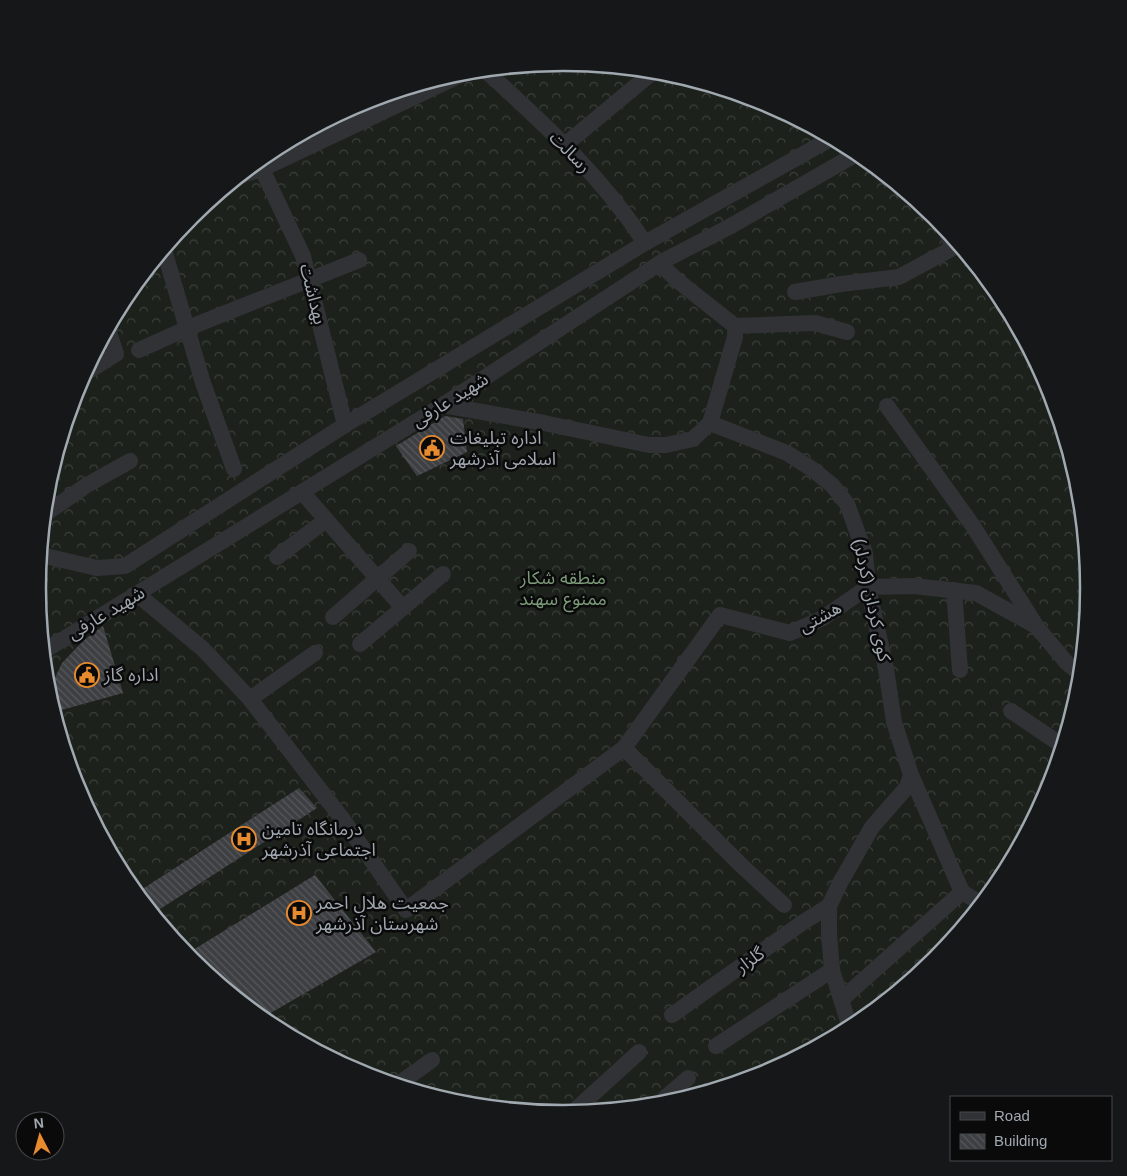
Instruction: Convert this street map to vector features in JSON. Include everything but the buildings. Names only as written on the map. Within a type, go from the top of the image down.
[{"type":"street","name":"رسالت","points":[[491,76],[566,144],[627,214],[646,243]]},
{"type":"street","points":[[566,144],[646,78]]},
{"type":"street","points":[[262,169],[436,87]]},
{"type":"street","points":[[371,108],[375,116]]},
{"type":"street","name":"شهید عارفی","points":[[47,556],[97,568],[124,566],[345,425],[646,243],[825,142]]},
{"type":"street","name":"شهید عارفی","points":[[50,647],[443,405],[660,264],[850,157]]},
{"type":"street","name":"بهداشت","points":[[262,169],[303,256],[345,425]]},
{"type":"street","points":[[657,241],[663,246],[665,254],[660,264],[647,266],[640,260],[639,252],[646,243],[657,241]]},
{"type":"street","points":[[796,292],[840,284],[899,277],[953,248]]},
{"type":"street","points":[[166,257],[203,383],[234,469]]},
{"type":"street","points":[[139,350],[188,328],[359,260]]},
{"type":"street","points":[[660,264],[678,281],[735,326],[815,323],[846,332]]},
{"type":"street","points":[[443,405],[544,423],[649,445],[666,445],[694,439],[710,423],[735,337],[735,326]]},
{"type":"street","points":[[97,366],[116,354],[111,338]]},
{"type":"street","points":[[887,406],[973,526],[1036,626],[1066,662],[1074,667]]},
{"type":"street","name":"کوی کردان (کردلر)","points":[[710,423],[787,453],[832,485],[846,504],[865,553],[868,587],[886,669],[894,722],[911,776],[962,892]]},
{"type":"street","points":[[53,509],[130,461]]},
{"type":"street","points":[[302,492],[403,608]]},
{"type":"street","points":[[277,557],[326,520]]},
{"type":"street","points":[[332,617],[379,579],[409,551]]},
{"type":"street","points":[[360,644],[443,574]]},
{"type":"street","points":[[868,587],[914,586],[976,593],[1036,626]]},
{"type":"street","name":"هشتی","points":[[624,748],[720,615],[790,633],[824,618],[868,587]]},
{"type":"street","points":[[954,590],[960,670]]},
{"type":"street","points":[[137,594],[204,649],[250,699],[344,821],[406,910],[624,748],[742,866],[784,905]]},
{"type":"street","points":[[250,699],[315,653]]},
{"type":"street","points":[[1011,711],[1057,742]]},
{"type":"street","points":[[848,1020],[832,970],[829,906],[872,827],[907,787],[911,776]]},
{"type":"street","points":[[842,999],[962,892],[976,900]]},
{"type":"street","name":"گلزار","points":[[672,1015],[829,906]]},
{"type":"street","points":[[716,1046],[832,970]]},
{"type":"street","points":[[581,1104],[639,1052]]},
{"type":"street","points":[[404,1080],[432,1060]]},
{"type":"street","points":[[670,1094],[688,1078]]},
{"type":"green space","name":"منطقه شکار ممنوع سهند","points":[[564,71],[631,75],[697,88],[730,98],[792,124],[822,140],[851,158],[905,199],[929,222],[974,273],[994,301],[1027,359],[1041,390],[1063,454],[1071,487],[1080,554],[1080,622],[1071,689],[1063,722],[1041,786],[1027,817],[994,875],[974,903],[929,954],[905,977],[851,1018],[822,1036],[792,1052],[730,1078],[697,1088],[631,1101],[564,1105],[530,1104],[496,1101],[430,1088],[397,1078],[335,1052],[276,1018],[249,998],[222,977],[175,929],[153,903],[116,847],[86,786],[74,754],[56,689],[47,622],[47,554],[56,487],[64,454],[86,390],[100,359],[133,301],[153,273],[198,222],[222,199],[276,158],[305,140],[335,124],[397,98],[430,88],[496,75]]},
{"type":"place","name":"اداره تبلیغات اسلامی آذرشهر","points":[[432,448]]},
{"type":"place","name":"اداره گاز","points":[[87,675]]},
{"type":"place","name":"درمانگاه تامین اجتماعی آذرشهر","points":[[244,839]]},
{"type":"place","name":"جمعیت هلال احمر شهرستان آذرشهر","points":[[299,913]]}]
